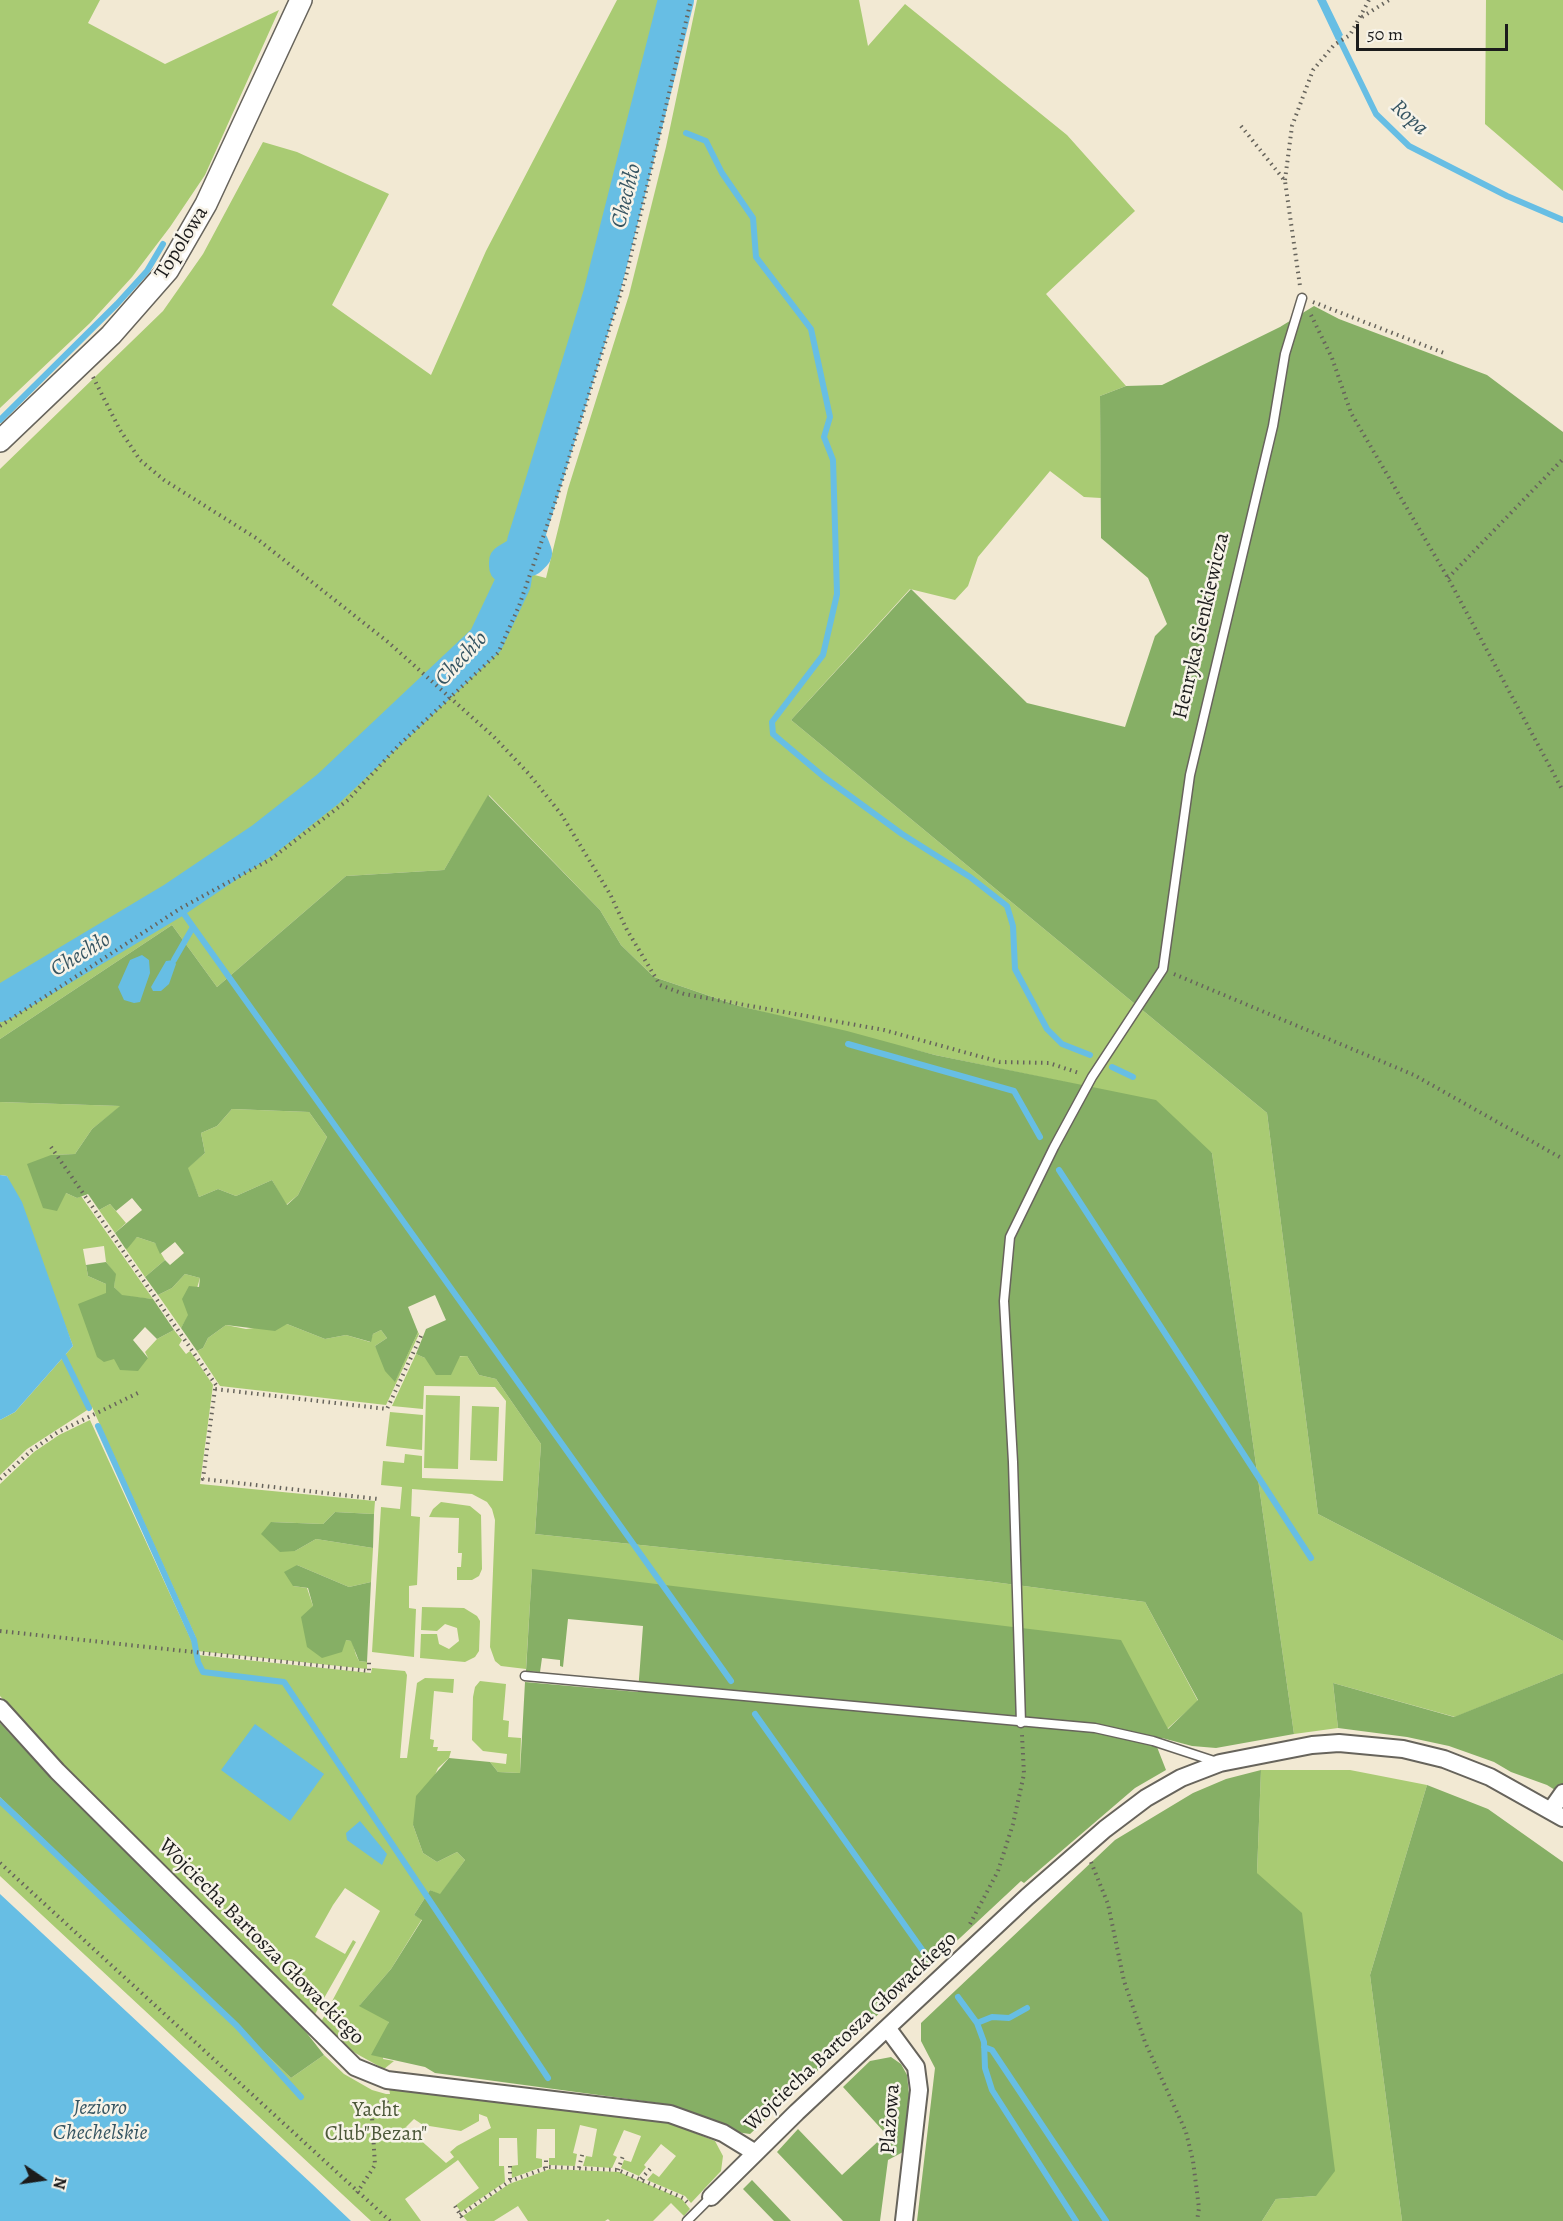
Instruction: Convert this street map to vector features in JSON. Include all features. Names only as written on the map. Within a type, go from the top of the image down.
[{"type":"street","name":"Topolowa","points":[[0,441],[148,295],[184,244],[238,138],[301,0]]},
{"type":"street","name":"Wojciecha Bartosza Głowackiego","points":[[0,1708],[57,1771],[355,2067],[387,2080],[670,2114],[723,2133],[754,2152],[1027,1897],[1104,1829],[1146,1798],[1181,1778],[1220,1763],[1312,1745],[1339,1743],[1403,1749],[1444,1759],[1490,1777],[1557,1814]]},
{"type":"street","points":[[1557,1814],[1563,1793]]},
{"type":"street","name":"Plażowa","points":[[888,2029],[916,2067],[919,2090],[904,2221]]},
{"type":"street","points":[[711,2197],[754,2152]]},
{"type":"lane","name":"Henryka Sienkiewicza","points":[[1163,969],[1190,775],[1273,426],[1285,354],[1302,298]]},
{"type":"lane","points":[[1021,1723],[1004,1301],[1010,1237],[1053,1147],[1092,1077],[1163,969]]},
{"type":"lane","points":[[525,1676],[1095,1728],[1153,1741],[1220,1763]]},
{"type":"lane","points":[[687,2221],[711,2197]]},
{"type":"path","points":[[0,1026],[180,908],[271,859],[348,800],[416,729],[440,706],[450,700],[498,653],[519,606],[555,503],[626,276],[691,0]]},
{"type":"path","points":[[1369,0],[1362,17],[1350,35],[1334,45],[1313,70],[1292,126],[1284,181],[1302,298],[1332,358],[1351,413],[1448,579],[1563,791]]},
{"type":"path","points":[[1362,17],[1389,0]]},
{"type":"path","points":[[1241,126],[1284,181]]},
{"type":"path","points":[[1302,298],[1340,315],[1444,353]]},
{"type":"path","points":[[84,360],[120,430],[140,460],[164,480],[256,538],[388,642],[439,687],[450,700],[494,736],[561,814],[610,894],[627,930],[660,985],[684,994],[884,1030],[1000,1062],[1049,1063],[1092,1077]]},
{"type":"path","points":[[1448,579],[1563,459]]},
{"type":"path","points":[[1163,969],[1414,1075],[1563,1159]]},
{"type":"path","points":[[51,1147],[216,1385],[203,1479],[378,1499]]},
{"type":"path","points":[[215,1389],[387,1409],[421,1336]]},
{"type":"path","points":[[0,1479],[32,1450],[58,1432],[140,1392]]},
{"type":"path","points":[[0,1631],[369,1671],[369,1660]]},
{"type":"path","points":[[974,1916],[998,1871],[1018,1804],[1024,1774],[1021,1723]]},
{"type":"path","points":[[1082,1866],[1090,1858],[1108,1904],[1124,1981],[1145,2042],[1186,2132],[1193,2161],[1199,2208],[1197,2221]]},
{"type":"path","points":[[0,1863],[390,2221]]},
{"type":"path","points":[[357,2193],[375,2165],[372,2117],[387,2101],[386,2094]]},
{"type":"path","points":[[352,2104],[372,2117]]},
{"type":"path","points":[[579,2168],[583,2151]]},
{"type":"path","points":[[546,2156],[546,2168]]},
{"type":"path","points":[[618,2170],[623,2157]]},
{"type":"path","points":[[510,2166],[510,2181]]},
{"type":"path","points":[[460,2215],[510,2181],[546,2168],[618,2170],[683,2198],[696,2212]]},
{"type":"path","points":[[641,2179],[651,2168]]},
{"type":"path","points":[[455,2206],[465,2221]]},
{"type":"green space","points":[[0,0],[100,0],[88,23],[165,64],[279,10],[205,175],[170,227],[132,277],[90,323],[0,408]]},
{"type":"green space","points":[[617,0],[668,0],[599,271],[500,603],[480,638],[426,691],[299,802],[175,885],[0,996],[0,469],[163,311],[203,254],[263,142],[297,152],[389,194],[332,305],[431,375],[486,251]]},
{"type":"green space","points":[[697,0],[859,0],[868,46],[905,4],[1067,135],[1135,211],[1046,294],[1126,386],[1100,396],[1101,498],[1084,497],[1050,471],[978,557],[968,586],[955,600],[910,589],[791,720],[1267,1113],[1318,1514],[1563,1641],[1563,1673],[1455,1717],[1333,1683],[1338,1728],[1294,1734],[1212,1153],[1074,1084],[935,1055],[739,1006],[654,977],[621,945],[600,910],[489,795],[444,870],[346,876],[217,987],[172,925],[0,1039],[0,1012],[281,835],[324,804],[489,645],[506,618],[523,572],[546,578],[568,489],[629,295],[666,147]]},
{"type":"green space","points":[[1486,0],[1563,0],[1563,191],[1485,124]]},
{"type":"green space","points":[[1314,306],[1339,319],[1487,375],[1563,432],[1563,1641],[1318,1514],[1267,1113],[791,720],[911,589],[1027,703],[1125,727],[1155,636],[1167,624],[1148,578],[1101,538],[1100,396],[1126,386],[1162,385],[1280,327]]},
{"type":"green space","points":[[488,795],[600,910],[621,945],[654,977],[739,1006],[847,1031],[935,1055],[1156,1100],[1212,1153],[1294,1734],[1216,1748],[1192,1746],[1162,1738],[1157,1747],[1166,1770],[1135,1788],[1024,1883],[1021,1881],[750,2134],[736,2132],[673,2105],[435,2073],[425,2067],[371,2055],[389,2022],[359,2006],[391,1969],[422,1920],[414,1915],[430,1890],[440,1894],[465,1860],[457,1852],[437,1862],[423,1853],[413,1825],[416,1796],[449,1758],[490,1762],[498,1772],[520,1773],[525,1682],[638,1692],[643,1626],[568,1619],[563,1667],[560,1666],[560,1660],[542,1658],[540,1672],[526,1671],[532,1569],[1121,1640],[1168,1729],[1198,1700],[1145,1602],[986,1581],[535,1534],[541,1444],[496,1379],[479,1375],[467,1356],[460,1356],[451,1375],[436,1375],[425,1358],[416,1354],[426,1329],[446,1320],[435,1295],[408,1307],[418,1332],[395,1382],[385,1371],[375,1346],[387,1338],[381,1330],[373,1334],[371,1342],[346,1335],[325,1339],[287,1324],[275,1331],[226,1325],[208,1338],[203,1348],[197,1351],[181,1328],[188,1315],[182,1299],[189,1286],[199,1287],[200,1278],[185,1274],[172,1288],[158,1295],[145,1277],[165,1260],[170,1265],[184,1253],[175,1242],[160,1254],[155,1243],[137,1237],[127,1249],[125,1248],[115,1233],[142,1210],[132,1198],[116,1211],[110,1204],[99,1210],[88,1194],[77,1198],[66,1193],[57,1211],[43,1208],[27,1164],[51,1155],[75,1154],[92,1129],[120,1106],[0,1102],[0,1039],[172,925],[217,987],[346,876],[444,870]],"holes":[[[232,1109],[309,1112],[327,1137],[298,1195],[287,1205],[272,1180],[236,1196],[218,1189],[199,1197],[188,1168],[205,1153],[201,1133],[217,1126]]]},
{"type":"green space","points":[[0,1102],[121,1106],[92,1129],[75,1154],[51,1155],[66,1193],[77,1198],[81,1196],[153,1299],[122,1296],[114,1287],[115,1274],[106,1262],[104,1246],[83,1249],[88,1276],[106,1284],[114,1359],[148,1358],[145,1352],[157,1339],[174,1330],[182,1340],[179,1345],[186,1354],[190,1351],[213,1385],[200,1484],[375,1501],[374,1514],[335,1512],[323,1524],[271,1522],[295,1551],[316,1539],[373,1548],[371,1582],[349,1587],[297,1565],[293,1586],[307,1588],[313,1606],[346,1640],[352,1641],[359,1661],[367,1662],[367,1669],[197,1651],[196,1638],[92,1407],[27,1449],[0,1475],[0,1420],[15,1412],[73,1346],[7,1176],[0,1175]]},
{"type":"green space","points":[[232,1109],[309,1112],[327,1137],[298,1195],[286,1205],[272,1180],[236,1196],[218,1189],[199,1197],[187,1168],[205,1153],[201,1133],[217,1126]]},
{"type":"green space","points":[[110,1204],[126,1223],[115,1233],[99,1210]]},
{"type":"green space","points":[[137,1237],[155,1243],[165,1260],[145,1277],[125,1248]]},
{"type":"green space","points":[[106,1262],[116,1274],[114,1287],[122,1295],[153,1299],[174,1330],[157,1339],[145,1327],[133,1340],[148,1358],[138,1371],[120,1370],[114,1359],[104,1362],[97,1357],[78,1304],[106,1293],[106,1284],[88,1276],[86,1265]]},
{"type":"green space","points":[[185,1274],[200,1278],[189,1315],[181,1328],[158,1295],[172,1288]]},
{"type":"green space","points":[[287,1324],[325,1339],[346,1335],[370,1342],[373,1334],[381,1330],[387,1338],[375,1346],[395,1381],[418,1332],[419,1334],[386,1405],[220,1386],[197,1351],[203,1348],[208,1338],[226,1325],[246,1329]]},
{"type":"green space","points":[[416,1354],[425,1358],[467,1356],[479,1375],[496,1379],[541,1444],[535,1534],[986,1581],[1145,1602],[1198,1701],[1167,1729],[532,1570],[526,1669],[501,1666],[495,1661],[490,1647],[495,1520],[492,1509],[487,1502],[472,1494],[412,1489],[411,1516],[420,1517],[417,1585],[409,1586],[409,1608],[416,1609],[414,1657],[372,1652],[381,1507],[400,1509],[402,1487],[381,1485],[383,1461],[404,1463],[405,1454],[422,1456],[422,1478],[503,1481],[506,1401],[495,1387],[424,1386],[423,1409],[392,1406]]},
{"type":"green space","points":[[426,1395],[460,1396],[458,1469],[424,1468]]},
{"type":"green space","points":[[472,1406],[499,1407],[497,1461],[470,1460]]},
{"type":"green space","points":[[390,1412],[423,1415],[422,1450],[386,1446]]},
{"type":"green space","points":[[90,1420],[198,1655],[371,1673],[372,1668],[405,1671],[407,1675],[400,1758],[407,1758],[417,1683],[425,1678],[454,1679],[453,1693],[434,1691],[430,1739],[434,1740],[433,1747],[438,1747],[437,1751],[451,1751],[449,1758],[438,1768],[413,1825],[423,1853],[437,1862],[457,1852],[465,1860],[440,1895],[430,1890],[414,1915],[422,1919],[391,1969],[360,2005],[389,2021],[383,2059],[394,2061],[384,2069],[348,2049],[321,2022],[380,1911],[345,1888],[333,1905],[315,1937],[345,1954],[353,1940],[356,1942],[315,2014],[63,1765],[0,1696],[0,1484],[34,1452],[59,1435]]},
{"type":"green space","points":[[441,1502],[470,1506],[481,1515],[482,1569],[479,1576],[472,1580],[457,1580],[457,1567],[461,1567],[462,1553],[458,1553],[459,1518],[429,1517],[433,1509]]},
{"type":"green space","points":[[335,1512],[374,1514],[373,1548],[316,1539],[295,1551],[280,1552],[261,1534],[271,1522],[323,1524]]},
{"type":"green space","points":[[297,1565],[349,1587],[371,1582],[367,1662],[359,1661],[351,1641],[346,1640],[342,1652],[322,1658],[307,1647],[301,1617],[313,1606],[308,1588],[293,1586],[284,1572]]},
{"type":"green space","points":[[422,1607],[464,1608],[477,1616],[480,1621],[479,1651],[475,1657],[465,1662],[420,1658],[421,1634],[437,1634],[439,1644],[449,1649],[459,1641],[457,1628],[445,1624],[437,1631],[421,1630]]},
{"type":"green space","points":[[1563,1673],[1563,1795],[1547,1785],[1511,1772],[1494,1762],[1449,1746],[1407,1737],[1338,1728],[1333,1683],[1454,1717]]},
{"type":"green space","points":[[480,1681],[506,1684],[503,1720],[509,1721],[508,1737],[521,1738],[520,1773],[498,1772],[490,1762],[506,1764],[507,1754],[483,1751],[472,1740],[473,1697],[475,1687]]},
{"type":"green space","points":[[0,1723],[52,1779],[295,2018],[324,2055],[291,2078],[0,1797]]},
{"type":"green space","points":[[1261,1770],[1350,1770],[1427,1785],[1370,1975],[1402,2221],[1262,2221],[1276,2199],[1316,2196],[1257,1873]]},
{"type":"green space","points":[[1261,1770],[1257,1873],[1302,1913],[1335,2171],[1316,2196],[1276,2199],[1262,2221],[917,2221],[935,2068],[921,2041],[921,2023],[1115,1840],[1193,1793],[1226,1779]]},
{"type":"green space","points":[[1427,1785],[1488,1809],[1563,1862],[1563,2221],[1402,2221],[1370,1975]]},
{"type":"green space","name":"Yacht Club\"Bezan\"","points":[[0,1797],[291,2078],[324,2055],[344,2074],[372,2090],[386,2094],[390,2094],[389,2088],[667,2122],[715,2141],[723,2156],[721,2171],[691,2203],[685,2196],[647,2180],[653,2173],[659,2177],[676,2156],[661,2144],[644,2165],[646,2167],[639,2176],[621,2168],[624,2160],[631,2162],[641,2136],[624,2130],[613,2155],[617,2157],[612,2168],[583,2166],[586,2156],[592,2157],[597,2129],[580,2125],[573,2153],[577,2154],[575,2166],[549,2165],[549,2158],[555,2158],[555,2129],[537,2129],[536,2158],[542,2159],[542,2167],[512,2178],[511,2166],[518,2165],[517,2138],[499,2138],[499,2166],[504,2166],[505,2182],[461,2212],[456,2205],[479,2188],[458,2160],[405,2199],[421,2221],[371,2221],[0,1876]],"holes":[[[479,2114],[487,2117],[491,2128],[457,2146],[450,2152],[454,2157],[446,2163],[406,2127],[414,2119],[423,2125],[461,2131],[479,2121]]]},
{"type":"green space","points":[[891,2057],[901,2064],[907,2075],[909,2094],[903,2152],[888,2160],[880,2221],[843,2221],[777,2152],[798,2129],[842,2175],[886,2134],[843,2087],[870,2061]]},
{"type":"green space","points":[[550,2169],[619,2172],[682,2199],[690,2209],[684,2216],[671,2203],[653,2221],[610,2221],[608,2219],[605,2221],[528,2221],[518,2206],[494,2221],[467,2221],[463,2216],[509,2184]]},
{"type":"green space","points":[[752,2180],[791,2221],[774,2221],[743,2189]]},
{"type":"water","points":[[1317,0],[1326,0],[1343,35],[1336,40]]},
{"type":"water","points":[[142,955],[149,960],[150,973],[140,1002],[134,1003],[124,1000],[118,987],[130,960]]},
{"type":"water","points":[[174,960],[176,964],[169,984],[161,991],[153,991],[151,987],[166,961]]},
{"type":"water","points":[[0,1175],[7,1176],[22,1202],[73,1346],[15,1412],[0,1420]]},
{"type":"water","points":[[255,1724],[324,1774],[290,1821],[221,1770]]},
{"type":"water","points":[[360,1821],[387,1854],[382,1865],[347,1840],[346,1833]]},
{"type":"water","name":"Jezioro Chechelskie","points":[[0,1894],[312,2184],[351,2221],[0,2221]]},
{"type":"waterway","name":"Chechło","points":[[0,1004],[174,900],[263,840],[328,789],[486,640],[513,583],[515,570],[507,566],[507,562],[517,556],[529,558],[534,553],[531,545],[525,542],[601,295],[676,0]]},
{"type":"waterway","name":"Ropa","points":[[1336,32],[1376,114],[1409,146],[1507,196],[1563,220]]},
{"type":"waterway","name":"Chechło","points":[[652,66],[658,71]]},
{"type":"waterway","points":[[657,75],[666,83]]},
{"type":"waterway","points":[[686,133],[706,141],[722,173],[753,218],[756,257],[811,329],[830,417],[824,437],[833,460],[837,594],[823,655],[772,722],[773,734],[824,777],[902,834],[970,877],[1007,906],[1013,926],[1015,969],[1047,1029],[1062,1044],[1090,1055]]},
{"type":"waterway","points":[[0,420],[117,304],[147,271],[163,244]]},
{"type":"waterway","points":[[174,900],[731,1681]]},
{"type":"waterway","points":[[174,960],[193,927]]},
{"type":"waterway","points":[[848,1044],[1014,1091],[1040,1137]]},
{"type":"waterway","points":[[1112,1067],[1133,1077]]},
{"type":"waterway","points":[[1059,1170],[1311,1558]]},
{"type":"waterway","points":[[64,1357],[89,1408]]},
{"type":"waterway","points":[[98,1426],[194,1640],[198,1662],[203,1672],[284,1682],[548,2078]]},
{"type":"waterway","points":[[755,1714],[928,1958]]},
{"type":"waterway","points":[[0,1801],[237,2026],[301,2097]]},
{"type":"waterway","points":[[958,1997],[977,2023],[984,2042],[985,2068],[992,2090],[1076,2221]]},
{"type":"waterway","points":[[977,2023],[992,2017],[1009,2018],[1027,2008]]},
{"type":"waterway","points":[[984,2047],[992,2050],[1106,2221]]}]
